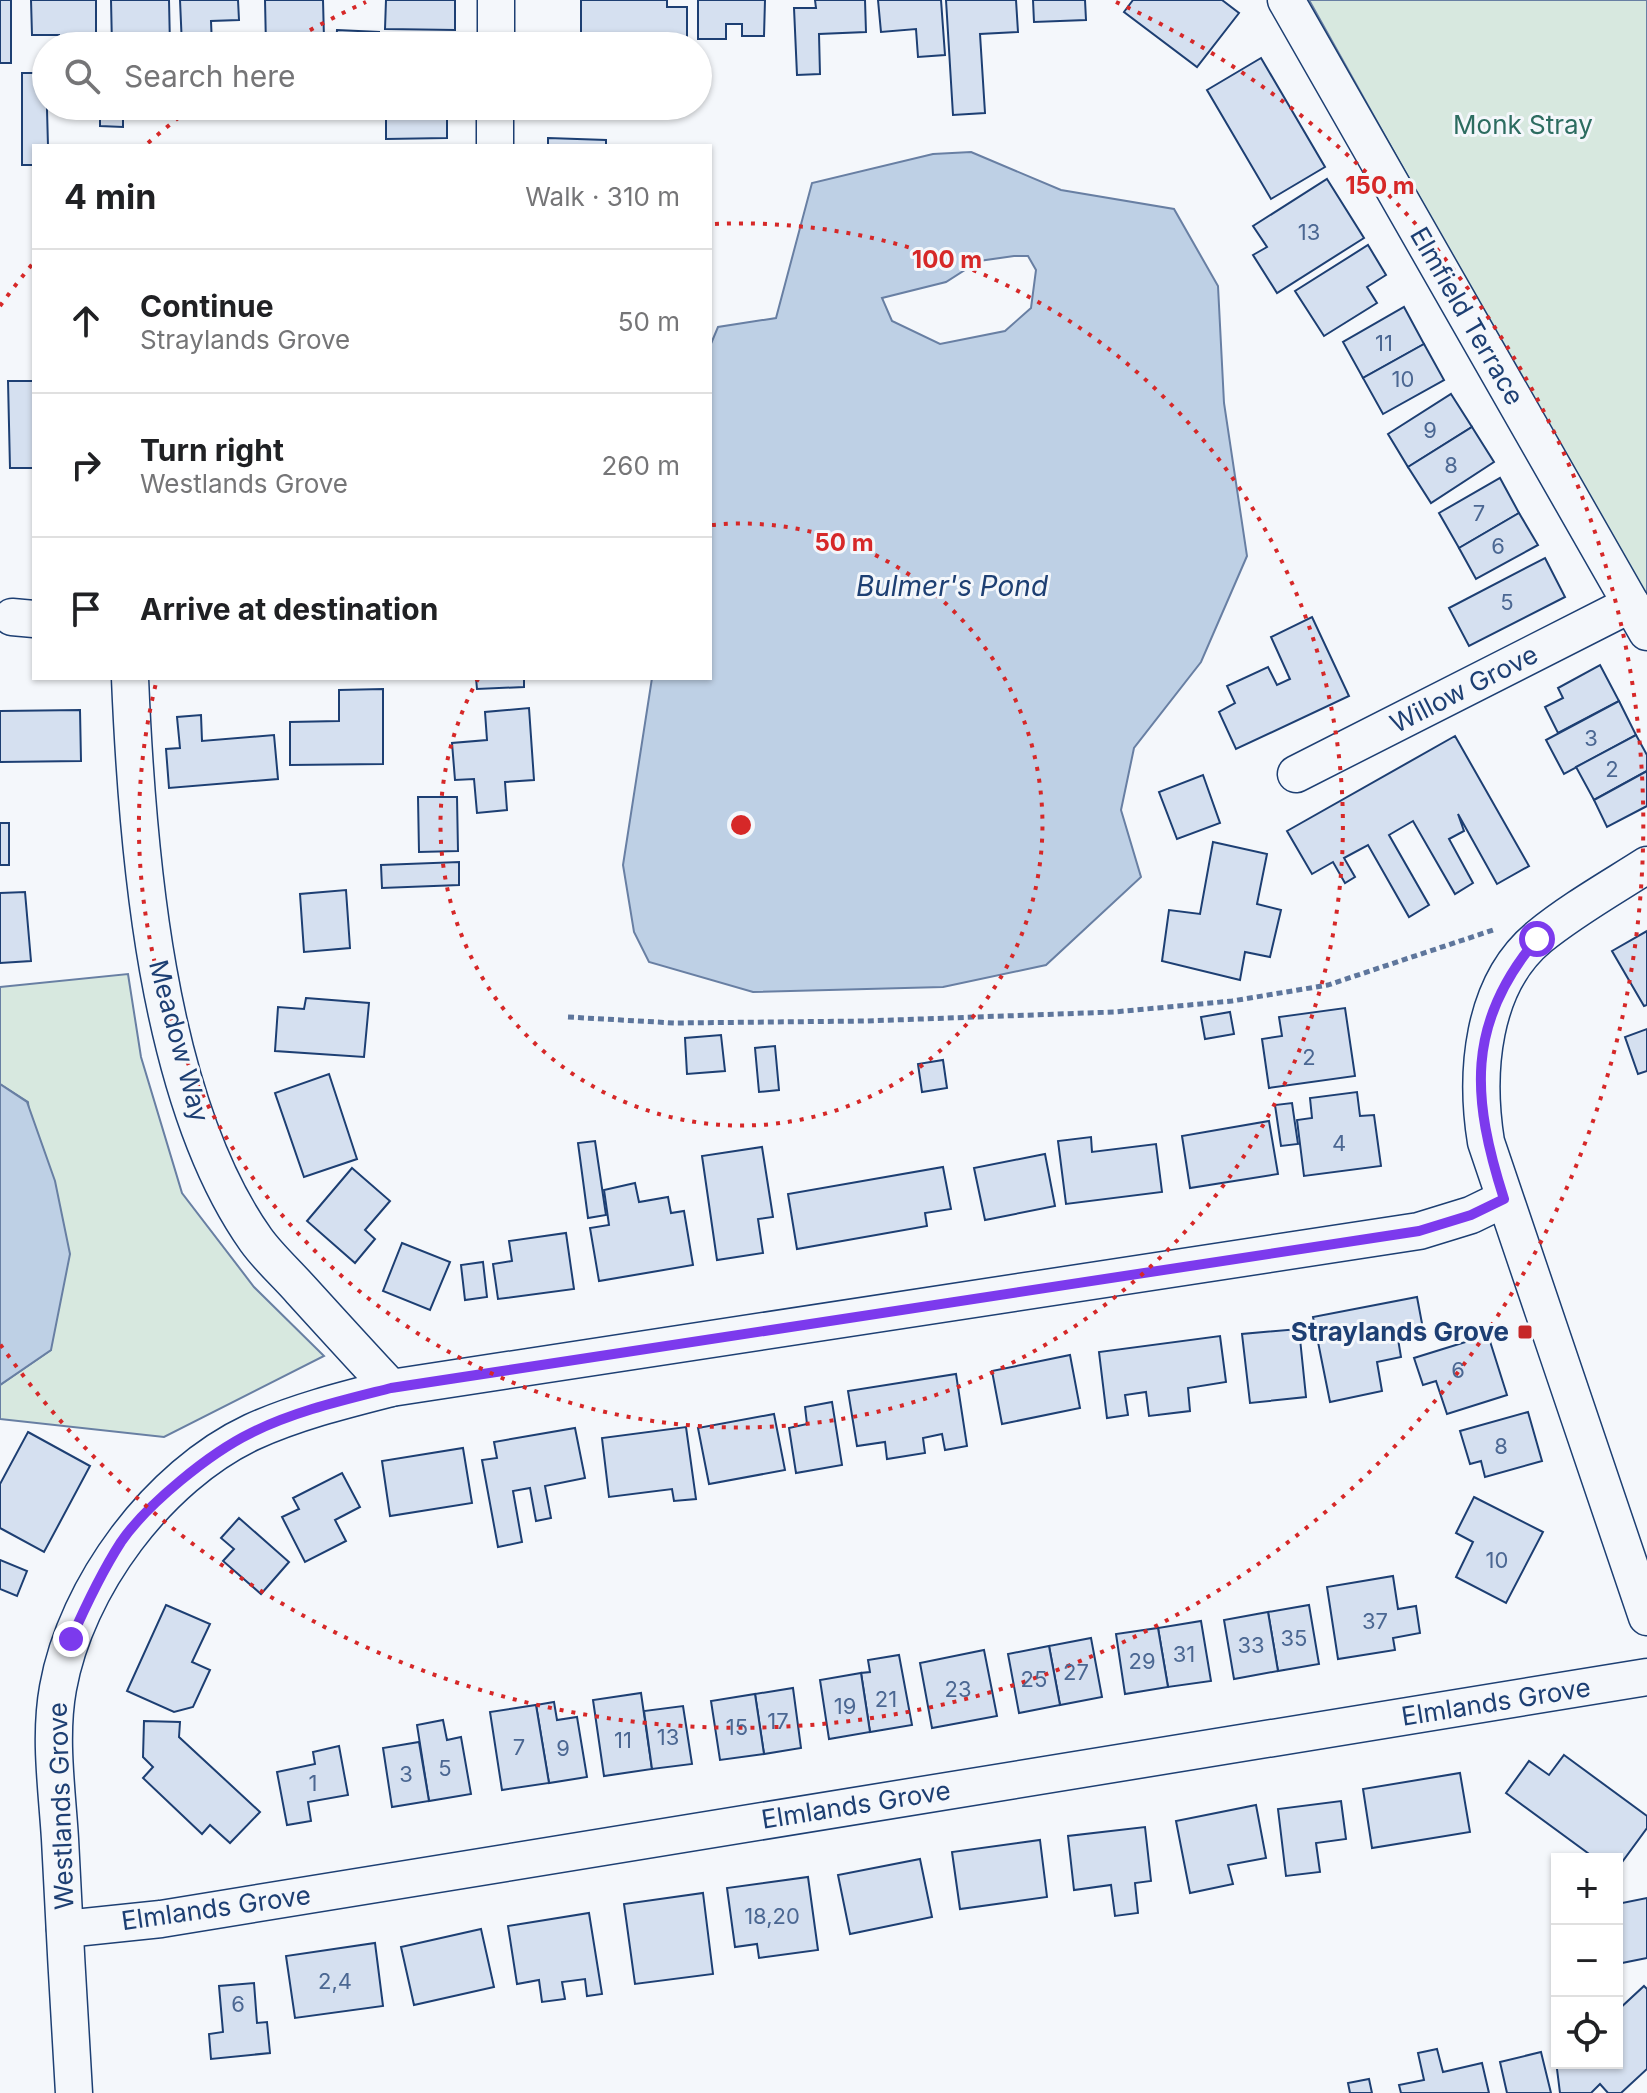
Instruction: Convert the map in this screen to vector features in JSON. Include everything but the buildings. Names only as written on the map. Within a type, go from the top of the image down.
[{"type":"street","points":[[496,0],[496,32]]},
{"type":"street","name":"Elmfield Terrace","points":[[1286,0],[1639,618]]},
{"type":"street","points":[[495,120],[495,144]]},
{"type":"street","name":"Willow Grove","points":[[1296,774],[1639,618]]},
{"type":"street","name":"Meadow Way","points":[[130,680],[135,791],[154,945],[182,1074],[203,1134],[234,1204],[257,1242],[391,1388]]},
{"type":"street","points":[[1647,865],[1537,939],[1514,966],[1486,1029],[1480,1070],[1486,1142],[1647,1617]]},
{"type":"street","name":"Westlands Grove","points":[[74,2093],[55,1752],[58,1690],[71,1639],[92,1590],[115,1552],[160,1501],[203,1464],[250,1433],[330,1404],[391,1388],[1419,1231],[1471,1215],[1504,1199]]},
{"type":"street","name":"Elmlands Grove","points":[[65,1929],[161,1919],[1647,1677]]},
{"type":"path","points":[[568,1017],[674,1023],[866,1021],[1114,1012],[1232,1001],[1328,985],[1483,932],[1505,929],[1537,939]]},
{"type":"green space","name":"Monk Stray","points":[[1309,0],[1647,0],[1647,604]]},
{"type":"green space","points":[[128,974],[141,1057],[182,1193],[254,1287],[324,1356],[164,1437],[0,1419],[0,1385],[51,1350],[28,1102],[0,1084],[0,987]]},
{"type":"water","name":"Bulmer's Pond","points":[[971,152],[1061,190],[1174,209],[1218,286],[1224,403],[1247,556],[1201,662],[1134,748],[1121,810],[1141,877],[1046,965],[943,987],[753,992],[649,962],[634,932],[623,865],[652,680],[712,680],[712,341],[718,327],[776,318],[812,183],[933,154]],"holes":[[[1028,256],[1036,270],[1031,308],[1005,331],[940,344],[892,321],[882,298],[946,282],[979,261]]]},
{"type":"water","points":[[0,1084],[27,1102],[55,1181],[70,1254],[51,1350],[0,1385]]},
{"type":"place","name":"Straylands Grove","points":[[1525,1332]]},
{"type":"route","points":[[71,1639],[92,1590],[123,1539],[160,1501],[203,1464],[250,1433],[330,1404],[391,1388],[1419,1231],[1471,1215],[1504,1199],[1486,1142],[1481,1110],[1480,1070],[1486,1029],[1514,966],[1537,939]]}]
